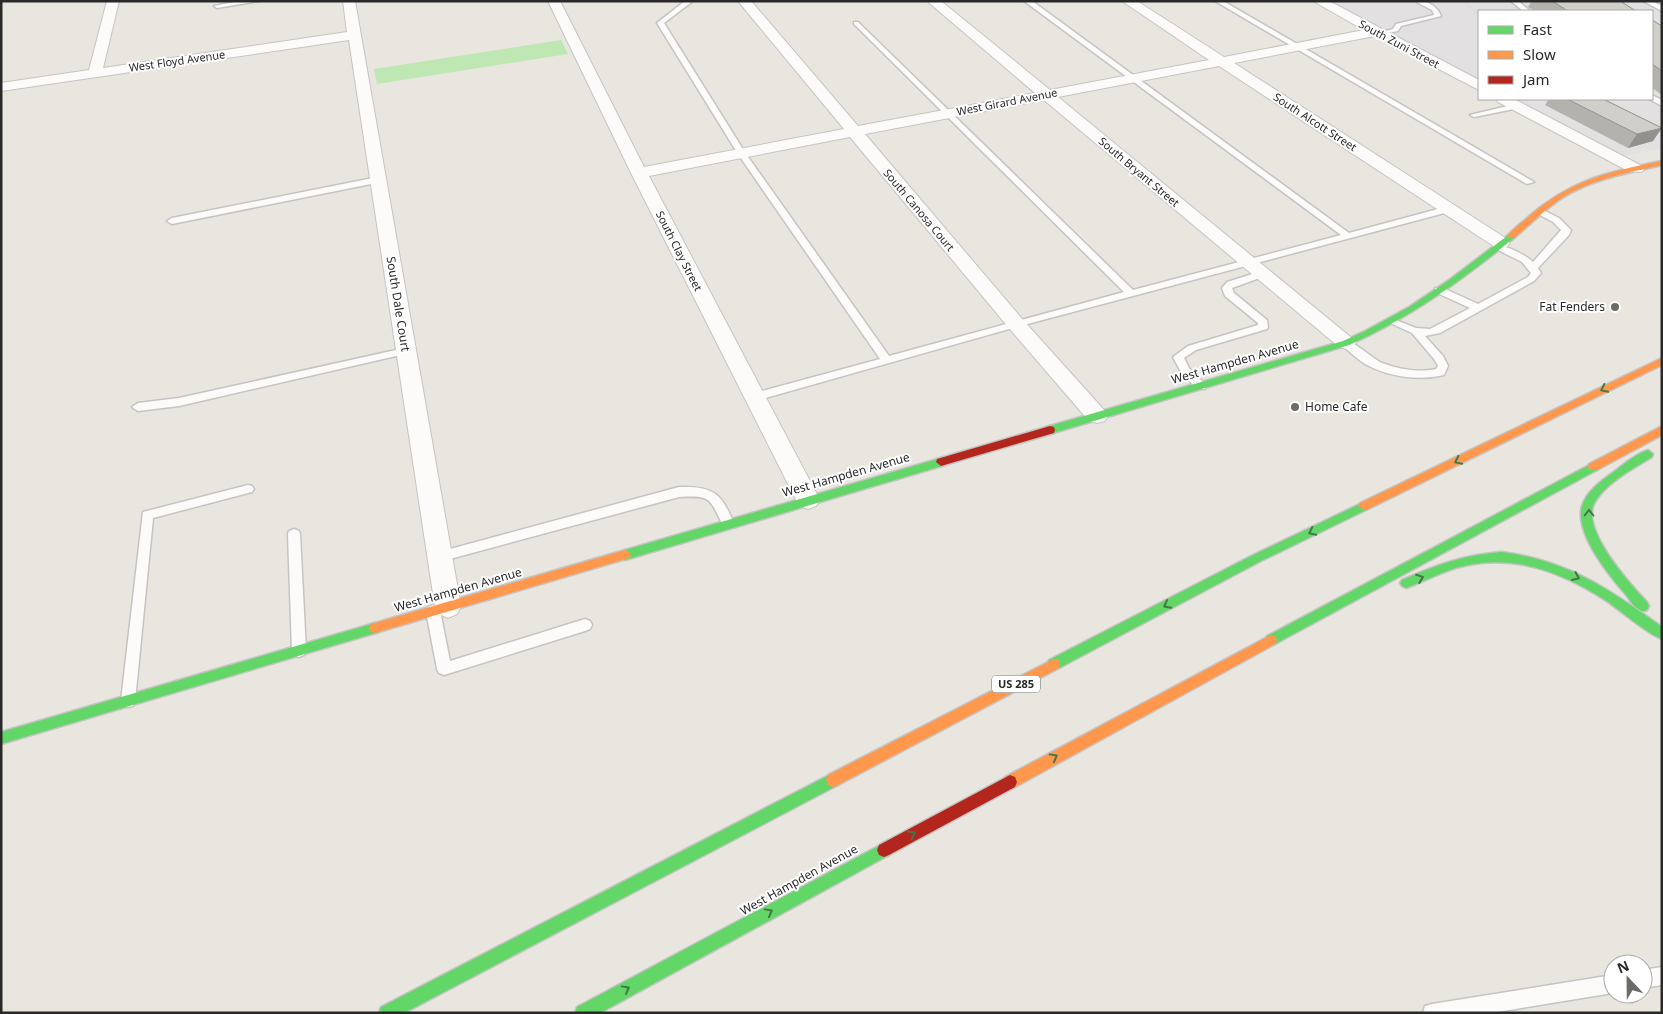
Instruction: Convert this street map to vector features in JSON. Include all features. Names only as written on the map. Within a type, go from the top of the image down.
[{"type":"main road","name":"West Hampden Avenue","points":[[1,738],[1346,343],[1393,322],[1499,245],[1559,196],[1576,187],[1662,163]]},
{"type":"main road","name":"US 285","points":[[388,1012],[1257,558],[1662,361]]},
{"type":"main road","name":"West Hampden Avenue","points":[[583,1013],[1662,430]]},
{"type":"main road","points":[[1655,449],[1620,473],[1594,497],[1588,507],[1589,523],[1595,542],[1605,560],[1619,581],[1662,624]]},
{"type":"main road","points":[[1309,620],[1445,568],[1476,559],[1502,556],[1555,568],[1582,580],[1608,595],[1662,634]]},
{"type":"street","points":[[95,73],[113,1]]},
{"type":"street","name":"South Dale Court","points":[[349,1],[440,557],[440,609]]},
{"type":"street","name":"South Clay Street","points":[[554,1],[639,174],[808,500]]},
{"type":"street","name":"South Canosa Court","points":[[744,1],[853,133],[1097,416]]},
{"type":"street","name":"South Bryant Street","points":[[933,1],[1346,343]]},
{"type":"street","name":"South Alcott Street","points":[[1128,1],[1449,209],[1499,245]]},
{"type":"street","name":"South Zuni Street","points":[[1319,1],[1478,85]]},
{"type":"street","name":"West Girard Avenue","points":[[639,174],[1046,94],[1378,33]]},
{"type":"street","name":"West Floyd Avenue","points":[[1,87],[354,35]]},
{"type":"street","points":[[1510,102],[1636,169]]},
{"type":"lane","points":[[217,6],[256,1]]},
{"type":"lane","points":[[690,1],[660,23],[742,154],[886,360]]},
{"type":"lane","points":[[1026,1],[1348,236]]},
{"type":"lane","points":[[1218,1],[1530,182]]},
{"type":"lane","points":[[1514,1],[1526,10]]},
{"type":"lane","points":[[1646,1],[1662,9]]},
{"type":"lane","points":[[1378,33],[1396,30],[1398,25],[1438,16],[1435,10],[1420,2]]},
{"type":"lane","points":[[856,23],[1132,294]]},
{"type":"lane","points":[[1474,114],[1510,102]]},
{"type":"lane","points":[[172,221],[378,180]]},
{"type":"lane","points":[[755,397],[1016,324],[1449,209]]},
{"type":"lane","points":[[1534,267],[1564,235],[1566,230],[1556,220],[1541,212]]},
{"type":"lane","points":[[1393,322],[1416,332],[1427,333],[1436,331],[1531,279],[1536,273],[1534,267],[1499,245]]},
{"type":"lane","points":[[1222,270],[1235,282]]},
{"type":"lane","points":[[1201,386],[1180,363],[1178,357],[1183,352],[1263,327],[1263,322],[1229,294],[1227,288],[1235,282],[1262,274]]},
{"type":"lane","points":[[1439,290],[1478,308]]},
{"type":"lane","points":[[1346,343],[1370,362],[1379,366],[1422,375],[1433,375],[1440,372],[1443,366],[1439,358],[1416,332]]},
{"type":"lane","points":[[138,407],[179,402],[406,351]]},
{"type":"lane","points":[[128,701],[148,515],[248,488]]},
{"type":"lane","points":[[440,557],[679,492],[698,491],[713,494],[720,504],[728,524]]},
{"type":"lane","points":[[294,534],[299,651]]},
{"type":"lane","points":[[440,609],[444,669],[585,625]]},
{"type":"lane","points":[[1432,1013],[1603,986]]},
{"type":"shaded area","points":[[1330,1],[1662,1],[1662,148],[1624,156],[1518,100],[1653,100],[1653,10],[1478,10],[1478,79]]},
{"type":"green space","points":[[561,40],[568,54],[377,84],[374,69]]},
{"type":"building","points":[[1552,1],[1620,1],[1634,10],[1566,10]]},
{"type":"building","points":[[1653,21],[1662,26],[1662,71],[1653,65]]},
{"type":"building","points":[[1569,100],[1605,100],[1662,128],[1637,134]]},
{"type":"railway","points":[[1463,1],[1478,13]]},
{"type":"railway","points":[[1606,100],[1620,109]]},
{"type":"traffic: fast","points":[[1050,430],[1346,343],[1391,322],[1412,309],[1452,282],[1511,236]]},
{"type":"traffic: fast","points":[[1643,606],[1616,574],[1597,546],[1590,532],[1587,507],[1590,500],[1604,485],[1648,454]]},
{"type":"traffic: fast","points":[[625,555],[941,462]]},
{"type":"traffic: fast","points":[[1271,640],[1593,467]]},
{"type":"traffic: fast","points":[[1054,664],[1257,558],[1364,506]]},
{"type":"traffic: fast","points":[[1406,583],[1448,566],[1475,559],[1501,557],[1527,560],[1575,577],[1620,604],[1662,634]]},
{"type":"traffic: fast","points":[[1,738],[375,628]]},
{"type":"traffic: fast","points":[[387,1013],[833,780]]},
{"type":"traffic: fast","points":[[583,1013],[884,850]]},
{"type":"traffic: slow","points":[[1511,236],[1561,195],[1580,185],[1614,174],[1662,163]]},
{"type":"traffic: slow","points":[[1364,506],[1662,361]]},
{"type":"traffic: slow","points":[[1593,467],[1662,430]]},
{"type":"traffic: slow","points":[[375,628],[625,555]]},
{"type":"traffic: slow","points":[[1010,782],[1271,640]]},
{"type":"traffic: slow","points":[[833,780],[1054,664]]},
{"type":"traffic: jam","points":[[941,462],[1050,430]]},
{"type":"traffic: jam","points":[[884,850],[1010,782]]},
{"type":"place","name":"Fat Fenders","points":[[1615,307]]},
{"type":"place","name":"Home Cafe","points":[[1295,407]]}]
